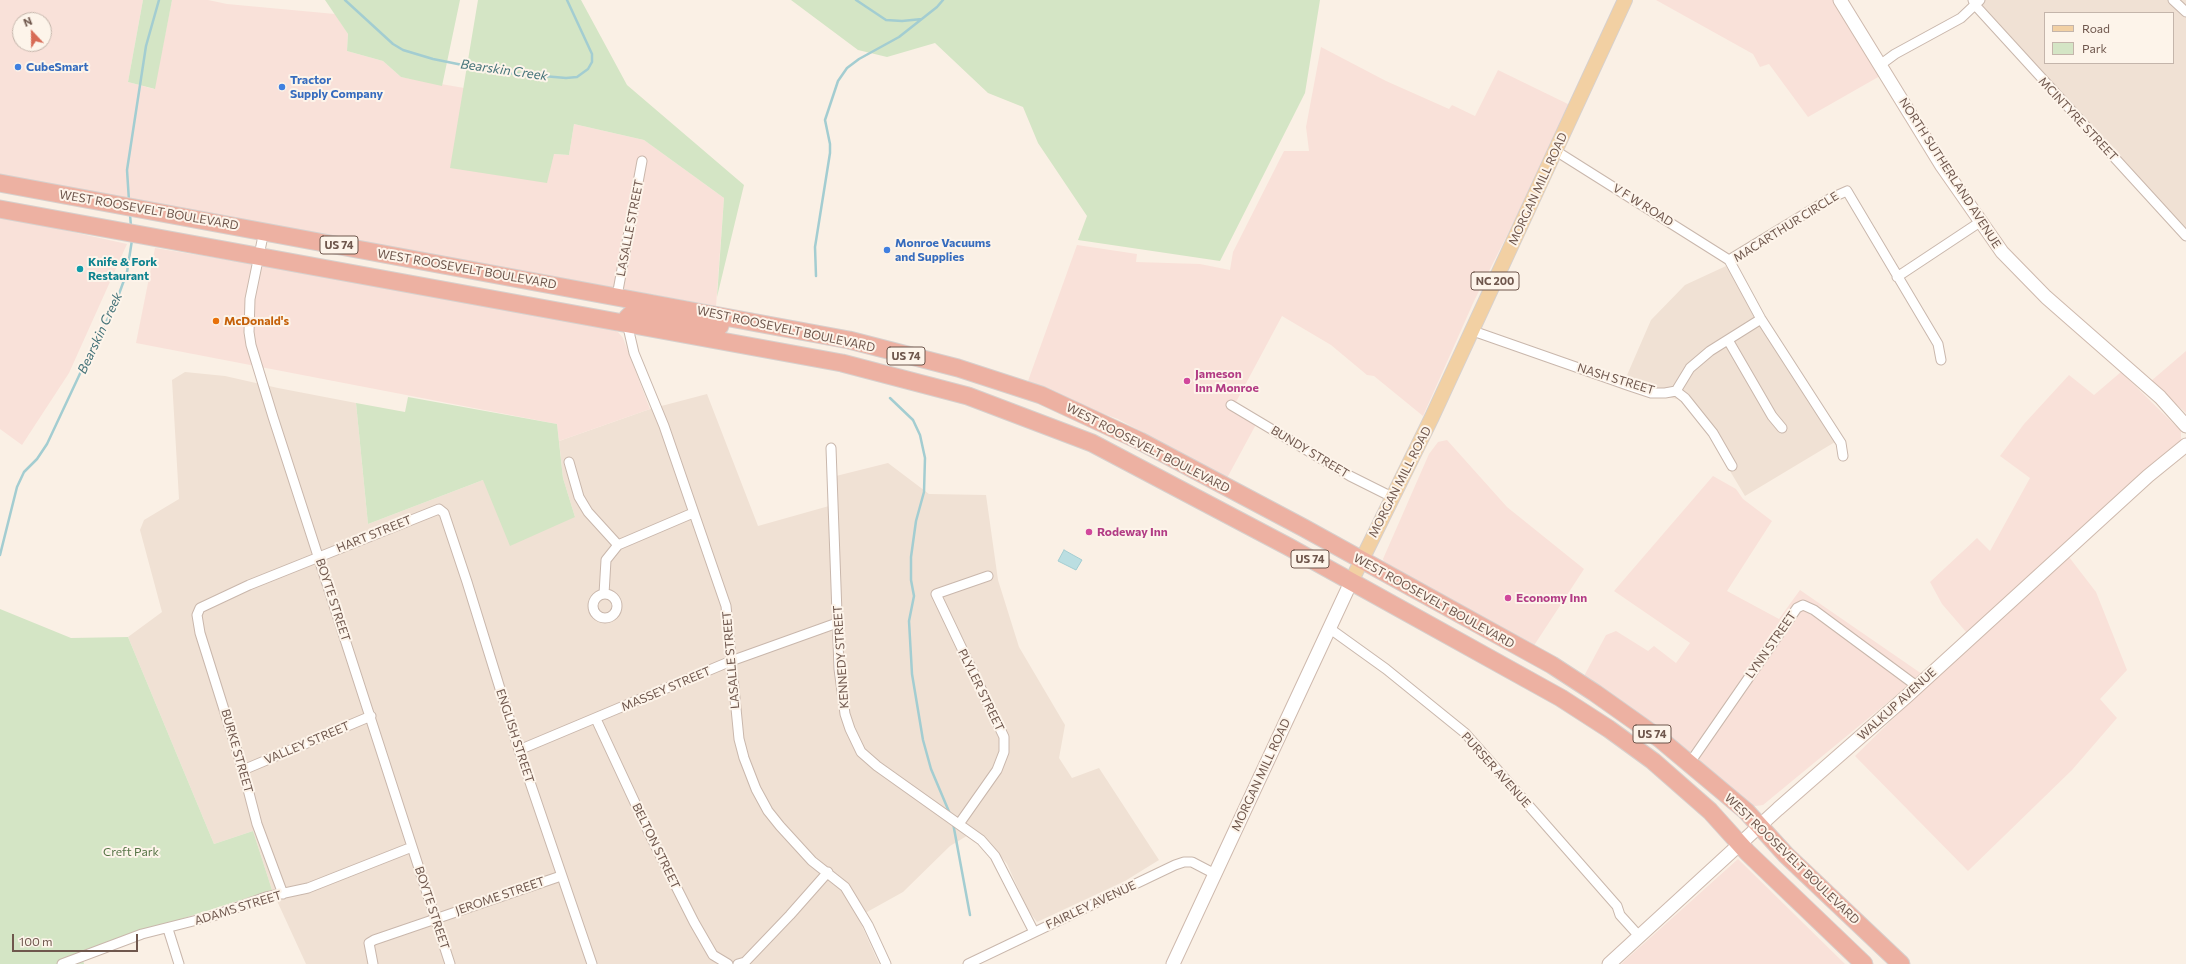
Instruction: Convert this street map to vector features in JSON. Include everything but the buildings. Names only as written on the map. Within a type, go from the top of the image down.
[{"type":"highway","name":"WEST ROOSEVELT BOULEVARD","points":[[0,183],[792,329],[864,344],[958,368],[1041,395],[1140,441],[1552,665],[1647,730],[1746,811],[1786,855],[1901,964]]},
{"type":"highway","name":"WEST ROOSEVELT BOULEVARD","points":[[0,209],[842,363],[968,396],[1092,443],[1223,510],[1561,698],[1609,729],[1653,761],[1705,806],[1740,844],[1864,964]]},
{"type":"highway","points":[[627,324],[627,317],[631,314],[637,314],[716,326],[792,329]]},
{"type":"highway","points":[[697,336],[717,335],[754,337],[851,353],[856,352],[864,344]]},
{"type":"main road","name":"MORGAN MILL ROAD","points":[[1351,582],[1473,331],[1512,242],[1556,151],[1625,0]]},
{"type":"street","name":"NORTH SUTHERLAND AVENUE","points":[[1840,0],[1942,166],[2002,252],[2016,268],[2160,396],[2186,426]]},
{"type":"street","points":[[2173,0],[2186,12]]},
{"type":"street","points":[[1880,65],[1895,54],[1961,18],[1976,2]]},
{"type":"street","name":"MCINTYRE STREET","points":[[1976,2],[2186,236]]},
{"type":"street","name":"V F W ROAD","points":[[1556,151],[1729,260]]},
{"type":"street","name":"LASALLE STREET","points":[[617,296],[642,161]]},
{"type":"street","name":"MACARTHUR CIRCLE","points":[[1843,456],[1841,442],[1761,319],[1729,260],[1831,198],[1847,190],[1897,277],[1938,344],[1941,360]]},
{"type":"street","points":[[1897,277],[1980,222]]},
{"type":"street","name":"BOYTE STREET","points":[[264,231],[249,312],[251,345],[450,964]]},
{"type":"street","points":[[1732,466],[1713,433],[1685,398],[1676,391],[1690,368],[1710,351],[1761,319]]},
{"type":"street","name":"LASALLE STREET","points":[[627,324],[634,353],[664,426],[726,606],[739,739],[744,758],[756,789],[768,811],[780,826],[812,861],[828,872],[845,887],[856,901],[886,964]]},
{"type":"street","name":"NASH STREET","points":[[1473,331],[1651,393],[1676,391]]},
{"type":"street","points":[[1728,340],[1772,416],[1782,428]]},
{"type":"street","name":"BUNDY STREET","points":[[1231,405],[1346,474],[1392,497]]},
{"type":"street","name":"WALKUP AVENUE","points":[[1609,964],[1759,826],[1918,687],[2148,476],[2186,445]]},
{"type":"street","name":"KENNEDY STREET","points":[[831,448],[839,669],[845,714],[861,752],[905,787],[981,840],[995,856],[1034,932]]},
{"type":"street","points":[[570,462],[579,498],[588,512],[618,545]]},
{"type":"street","name":"HART STREET","points":[[200,608],[318,556],[439,508]]},
{"type":"street","name":"ENGLISH STREET","points":[[439,508],[444,513],[519,750],[592,964]]},
{"type":"street","points":[[604,594],[606,560],[618,545],[693,513]]},
{"type":"street","name":"PLYLER STREET","points":[[959,824],[997,770],[1004,749],[1004,737],[956,639],[936,594],[988,576]]},
{"type":"street","name":"MORGAN MILL ROAD","points":[[1173,964],[1351,582]]},
{"type":"street","name":"LYNN STREET","points":[[1689,764],[1797,608],[1803,605],[1814,610],[1918,687]]},
{"type":"street","name":"BURKE STREET","points":[[200,608],[197,615],[200,633],[243,770],[257,824],[283,894]]},
{"type":"street","name":"MASSEY STREET","points":[[519,750],[596,719],[731,661],[837,623]]},
{"type":"street","name":"PURSER AVENUE","points":[[1329,628],[1386,669],[1465,733],[1617,906],[1620,915],[1639,936]]},
{"type":"street","name":"VALLEY STREET","points":[[243,770],[371,716]]},
{"type":"street","name":"BELTON STREET","points":[[596,719],[650,835],[694,922],[713,955],[728,964]]},
{"type":"street","name":"ADAMS STREET","points":[[62,964],[77,961],[142,934],[168,929],[336,878],[412,847]]},
{"type":"street","name":"FAIRLEY AVENUE","points":[[968,964],[1184,862],[1200,865],[1215,874]]},
{"type":"street","points":[[738,964],[745,962],[828,872]]},
{"type":"street","name":"JEROME STREET","points":[[373,964],[369,943],[435,918],[561,876]]},
{"type":"street","points":[[168,929],[179,964]]},
{"type":"shaded area","points":[[0,0],[143,0],[128,82],[154,89],[172,0],[208,0],[227,4],[335,14],[348,34],[347,51],[383,61],[401,77],[464,88],[451,167],[554,154],[569,155],[574,124],[644,140],[724,198],[716,306],[0,175]]},
{"type":"shaded area","points":[[1656,0],[1833,0],[1880,76],[1808,117],[1769,64],[1760,67],[1753,54]]},
{"type":"shaded area","points":[[1978,0],[2186,0],[2186,231],[2152,194]]},
{"type":"shaded area","points":[[1321,47],[1386,81],[1449,109],[1452,105],[1475,116],[1498,70],[1572,106],[1474,301],[1423,416],[1374,376],[1367,375],[1331,345],[1282,316],[1236,402],[1260,417],[1227,478],[1118,419],[1081,406],[1028,381],[1077,245],[1137,254],[1136,262],[1200,264],[1230,270],[1233,252],[1284,151],[1309,151],[1306,127]]},
{"type":"shaded area","points":[[0,216],[127,244],[69,373],[22,445],[0,429]]},
{"type":"shaded area","points":[[155,248],[290,270],[611,329],[618,332],[623,338],[650,409],[559,441],[557,424],[136,343]]},
{"type":"shaded area","points":[[1726,266],[1835,442],[1745,496],[1695,413],[1677,399],[1621,389],[1651,320],[1685,285]]},
{"type":"shaded area","points":[[2186,351],[2186,413],[2151,381]]},
{"type":"shaded area","points":[[185,372],[225,376],[356,403],[368,524],[483,480],[575,517],[563,478],[559,441],[650,409],[707,394],[758,526],[829,506],[828,478],[888,463],[929,494],[986,495],[998,580],[1019,647],[1065,725],[1059,758],[1072,778],[1099,768],[1159,860],[1125,881],[1037,922],[1028,910],[1007,864],[990,843],[975,831],[950,846],[903,892],[858,917],[879,964],[306,964],[272,890],[253,831],[214,844],[128,637],[162,612],[140,530],[144,520],[179,499],[172,380]]},
{"type":"shaded area","points":[[2121,372],[2181,431],[2181,440],[2176,449],[1967,633],[1942,604],[1930,582],[1977,538],[1990,551],[2030,478],[2000,456],[2024,424],[2069,375],[2094,395]]},
{"type":"shaded area","points":[[1447,440],[1507,507],[1584,569],[1533,647],[1385,565],[1383,559],[1429,454],[1438,442]]},
{"type":"shaded area","points":[[1713,476],[1736,489],[1743,499],[1772,521],[1727,591],[1779,619],[1800,590],[1922,674],[1763,805],[1748,807],[1583,678],[1606,635],[1616,631],[1648,651],[1654,646],[1676,663],[1690,643],[1614,591]]},
{"type":"shaded area","points":[[2069,557],[2096,592],[2127,670],[2100,699],[2117,718],[2072,770],[1968,871],[1855,756],[1907,705]]},
{"type":"shaded area","points":[[1738,859],[1845,964],[1621,964]]},
{"type":"green space","points":[[143,0],[172,0],[155,89],[128,82]]},
{"type":"green space","points":[[325,0],[460,0],[442,86],[401,77],[383,61],[347,51],[348,34]]},
{"type":"green space","points":[[478,0],[581,0],[627,85],[744,185],[717,297],[724,198],[644,140],[574,124],[569,155],[554,154],[547,183],[450,168]]},
{"type":"green space","points":[[791,0],[1320,0],[1305,93],[1220,261],[1078,240],[1087,216],[1038,143],[1023,107],[988,93],[935,43],[887,57],[858,50]]},
{"type":"green space","points":[[408,397],[557,424],[563,478],[575,517],[510,546],[483,480],[368,524],[356,403],[405,412]]},
{"type":"green space","name":"Creft Park","points":[[0,609],[71,638],[128,637],[214,844],[253,831],[272,890],[81,951],[84,964],[0,964]]},
{"type":"water","points":[[1064,550],[1082,560],[1076,570],[1058,561]]},
{"type":"waterway","name":"Bearskin Creek","points":[[129,201],[127,170],[146,46],[159,0]]},
{"type":"waterway","name":"Bearskin Creek","points":[[345,0],[393,44],[403,50],[433,59],[497,72],[566,78],[577,77],[588,69],[592,62],[592,54],[567,0]]},
{"type":"waterway","name":"Bearskin Creek","points":[[856,0],[886,20],[902,21],[922,19]]},
{"type":"waterway","points":[[816,276],[815,247],[830,153],[830,144],[825,120],[838,81],[847,68],[859,59],[899,37],[937,7],[943,0]]},
{"type":"waterway","name":"Bearskin Creek","points":[[130,214],[131,227]]},
{"type":"waterway","name":"Bearskin Creek","points":[[0,555],[17,487],[24,472],[37,459],[47,444],[92,348],[115,305],[127,272],[132,240]]},
{"type":"waterway","points":[[890,398],[913,420],[920,435],[925,458],[924,492],[916,521],[911,557],[911,580],[914,596],[909,621],[912,674],[923,740],[931,769],[950,814]]},
{"type":"waterway","points":[[953,823],[970,915]]},
{"type":"place","name":"CubeSmart","points":[[18,67]]},
{"type":"place","name":"Tractor Supply Company","points":[[282,87]]},
{"type":"place","name":"Monroe Vacuums and Supplies","points":[[887,250]]},
{"type":"place","name":"Knife & Fork Restaurant","points":[[80,269]]},
{"type":"place","name":"McDonald's","points":[[216,321]]},
{"type":"place","name":"Jameson Inn Monroe","points":[[1187,381]]},
{"type":"place","name":"Rodeway Inn","points":[[1089,532]]},
{"type":"place","name":"Economy Inn","points":[[1508,598]]}]
